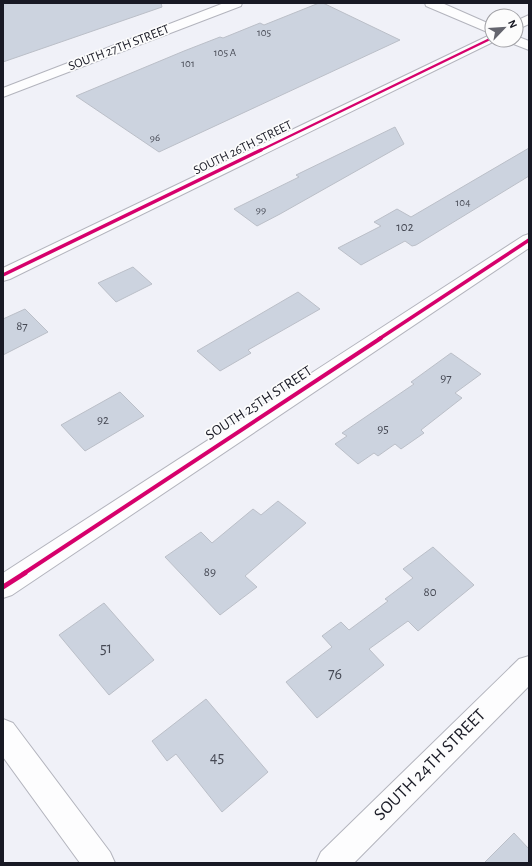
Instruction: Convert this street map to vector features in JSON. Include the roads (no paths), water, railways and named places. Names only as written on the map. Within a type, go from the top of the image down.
[{"type":"street","name":"SOUTH 27TH STREET","points":[[3,93],[236,3]]},
{"type":"street","points":[[431,3],[484,26]]},
{"type":"street","name":"SOUTH 26TH STREET","points":[[3,276],[484,42]]},
{"type":"street","name":"SOUTH 25TH STREET","points":[[3,587],[529,240]]},
{"type":"street","name":"SOUTH 24TH STREET","points":[[332,863],[529,668]]},
{"type":"street","points":[[3,732],[99,863]]}]
